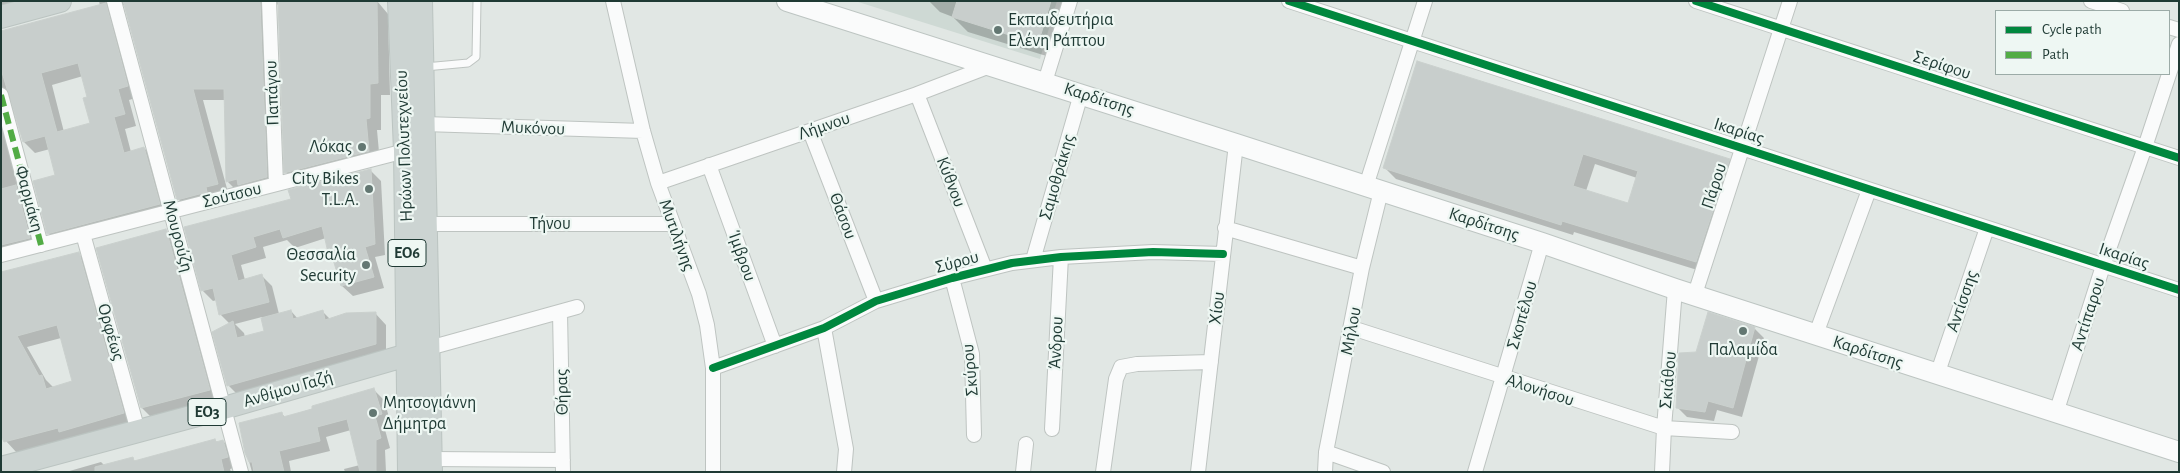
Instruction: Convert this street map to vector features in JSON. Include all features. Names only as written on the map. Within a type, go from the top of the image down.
[{"type":"main road","points":[[1,17],[60,1]]},
{"type":"main road","name":"Ηρώων Πολυτεχνείου","points":[[399,1],[405,151],[419,351],[431,465]]},
{"type":"main road","name":"Ηρώων Πολυτεχνείου","points":[[409,472],[419,351],[426,224],[421,1]]},
{"type":"main road","name":"Καρδίτσης","points":[[788,1],[1373,188],[1675,289],[2179,452]]},
{"type":"main road","name":"Ανθίμου Γαζή","points":[[3,467],[224,408],[419,351]]},
{"type":"street","name":"Μουρούζη","points":[[114,1],[241,472]]},
{"type":"street","name":"Παπάγου","points":[[269,1],[276,184]]},
{"type":"street","name":"Μυτιλήνης","points":[[613,1],[642,132],[658,183],[699,294],[707,325],[714,368],[713,472]]},
{"type":"street","points":[[1044,82],[1070,1]]},
{"type":"street","name":"Ικαρίας","points":[[1289,1],[2179,290]]},
{"type":"street","name":"Μήλου","points":[[1325,472],[1326,452],[1352,328],[1373,188],[1412,41],[1425,1]]},
{"type":"street","name":"Σερίφου","points":[[1696,1],[2179,158]]},
{"type":"street","name":"Πάρου","points":[[1695,294],[1790,1]]},
{"type":"street","points":[[2091,1],[2119,10]]},
{"type":"street","name":"Αντίπαρου","points":[[2170,72],[2179,44]]},
{"type":"street","name":"Λήμνου","points":[[658,183],[917,94],[990,66]]},
{"type":"street","name":"Αντίπαρου","points":[[2056,413],[2103,266],[2146,148],[2169,75]]},
{"type":"street","name":"Κύθνου","points":[[917,94],[985,269]]},
{"type":"street","name":"Σαμοθράκης","points":[[1033,260],[1081,94]]},
{"type":"street","name":"Φαρμάκη","points":[[1,96],[41,244]]},
{"type":"street","name":"Μυκόνου","points":[[424,124],[642,132]]},
{"type":"street","name":"Θάσου","points":[[810,131],[876,301]]},
{"type":"street","name":"Χίου","points":[[1198,472],[1236,144]]},
{"type":"street","name":"Σούτσου","points":[[1,255],[405,151]]},
{"type":"street","name":"Ίμβρου","points":[[709,165],[775,346]]},
{"type":"street","points":[[1816,334],[1869,190]]},
{"type":"street","name":"Τήνου","points":[[426,224],[673,224]]},
{"type":"street","points":[[1225,228],[1362,268]]},
{"type":"street","name":"Αντίσσης","points":[[1938,375],[1987,228]]},
{"type":"street","name":"Ορφέως","points":[[83,234],[138,431]]},
{"type":"street","name":"Σκοπέλου","points":[[1475,472],[1542,243]]},
{"type":"street","name":"Σύρου","points":[[714,368],[824,328],[876,301],[985,269],[1060,257],[1153,252],[1223,254]]},
{"type":"street","name":"Άνδρου","points":[[1052,429],[1060,257]]},
{"type":"street","name":"Σκύρου","points":[[952,278],[972,354],[974,435]]},
{"type":"street","name":"Σκιάθου","points":[[1662,472],[1675,289]]},
{"type":"street","points":[[419,351],[577,307]]},
{"type":"street","name":"Θήρας","points":[[560,312],[563,466]]},
{"type":"street","points":[[824,328],[846,449],[844,472]]},
{"type":"street","name":"Αλονήσου","points":[[1352,328],[1664,428],[1732,432]]},
{"type":"street","points":[[1103,472],[1116,379],[1121,367],[1137,364],[1211,362]]},
{"type":"street","points":[[1023,472],[1026,444]]},
{"type":"street","points":[[1326,452],[1383,472]]},
{"type":"street","points":[[431,465],[563,466]]},
{"type":"lane","points":[[422,67],[468,63],[476,57],[477,1]]},
{"type":"shaded area","name":"Εκπαιδευτήρια Ελένη Ράπτου","points":[[855,1],[1057,1],[1040,59]]},
{"type":"building","points":[[123,1],[260,1],[267,177],[238,185],[237,179],[226,182],[224,89],[193,89],[218,184],[206,187],[207,192],[177,200]]},
{"type":"building","points":[[278,1],[377,1],[378,83],[370,84],[370,118],[366,119],[369,151],[284,173]]},
{"type":"building","points":[[957,1],[1051,1],[1038,44],[952,17]]},
{"type":"building","points":[[106,3],[128,86],[118,89],[125,114],[114,117],[124,153],[144,147],[160,204],[47,234],[33,181],[55,175],[45,136],[23,142],[1,69],[1,31]],"holes":[[[78,63],[87,97],[83,98],[90,123],[57,132],[41,73]]]},
{"type":"building","points":[[1417,61],[1730,159],[1696,262],[1562,221],[1561,225],[1383,168]],"holes":[[[1583,154],[1638,171],[1628,203],[1573,186]]]},
{"type":"building","points":[[371,169],[375,244],[365,247],[374,277],[341,286],[332,256],[329,257],[322,226],[283,238],[280,229],[253,237],[256,247],[231,255],[238,281],[262,274],[269,302],[219,315],[213,288],[201,291],[184,227],[291,199],[288,190]]},
{"type":"building","points":[[16,185],[30,238],[1,245],[1,189]]},
{"type":"building","points":[[166,229],[210,390],[141,408],[96,248]]},
{"type":"building","points":[[79,252],[124,413],[59,432],[58,428],[4,442],[1,436],[1,272]],"holes":[[[57,325],[72,381],[46,389],[42,375],[39,376],[17,336]]]},
{"type":"building","points":[[291,310],[293,319],[323,310],[325,320],[346,313],[376,312],[376,344],[227,386],[212,332],[233,321],[237,338],[264,331],[261,318]]},
{"type":"building","points":[[1708,312],[1755,327],[1733,408],[1708,401],[1705,412],[1676,408],[1679,353],[1696,352]]},
{"type":"building","points":[[374,388],[382,414],[375,416],[381,438],[376,440],[376,472],[360,472],[347,419],[317,427],[320,441],[279,451],[284,472],[254,472],[252,462],[249,462],[245,453],[239,423],[282,412],[283,417],[312,409],[312,406]]},
{"type":"building","points":[[215,439],[216,442],[223,440],[228,457],[221,459],[224,472],[95,472],[95,467],[133,457],[134,461]]},
{"type":"marked path","points":[[1,95],[41,245]]},
{"type":"cycle path","points":[[1289,1],[2179,290]]},
{"type":"cycle path","points":[[1696,1],[2179,158]]},
{"type":"cycle path","points":[[713,368],[824,328],[876,301],[952,278],[1012,263],[1061,257],[1153,252],[1223,254]]},
{"type":"place","name":"Εκπαιδευτήρια Ελένη Ράπτου","points":[[998,30]]},
{"type":"place","name":"Λόκας","points":[[362,147]]},
{"type":"place","name":"City Bikes T.L.A.","points":[[369,189]]},
{"type":"place","name":"Θεσσαλία Security","points":[[366,265]]},
{"type":"place","name":"Παλαμίδα","points":[[1743,331]]},
{"type":"place","name":"Μητσογιάννη Δήμητρα","points":[[373,413]]}]
